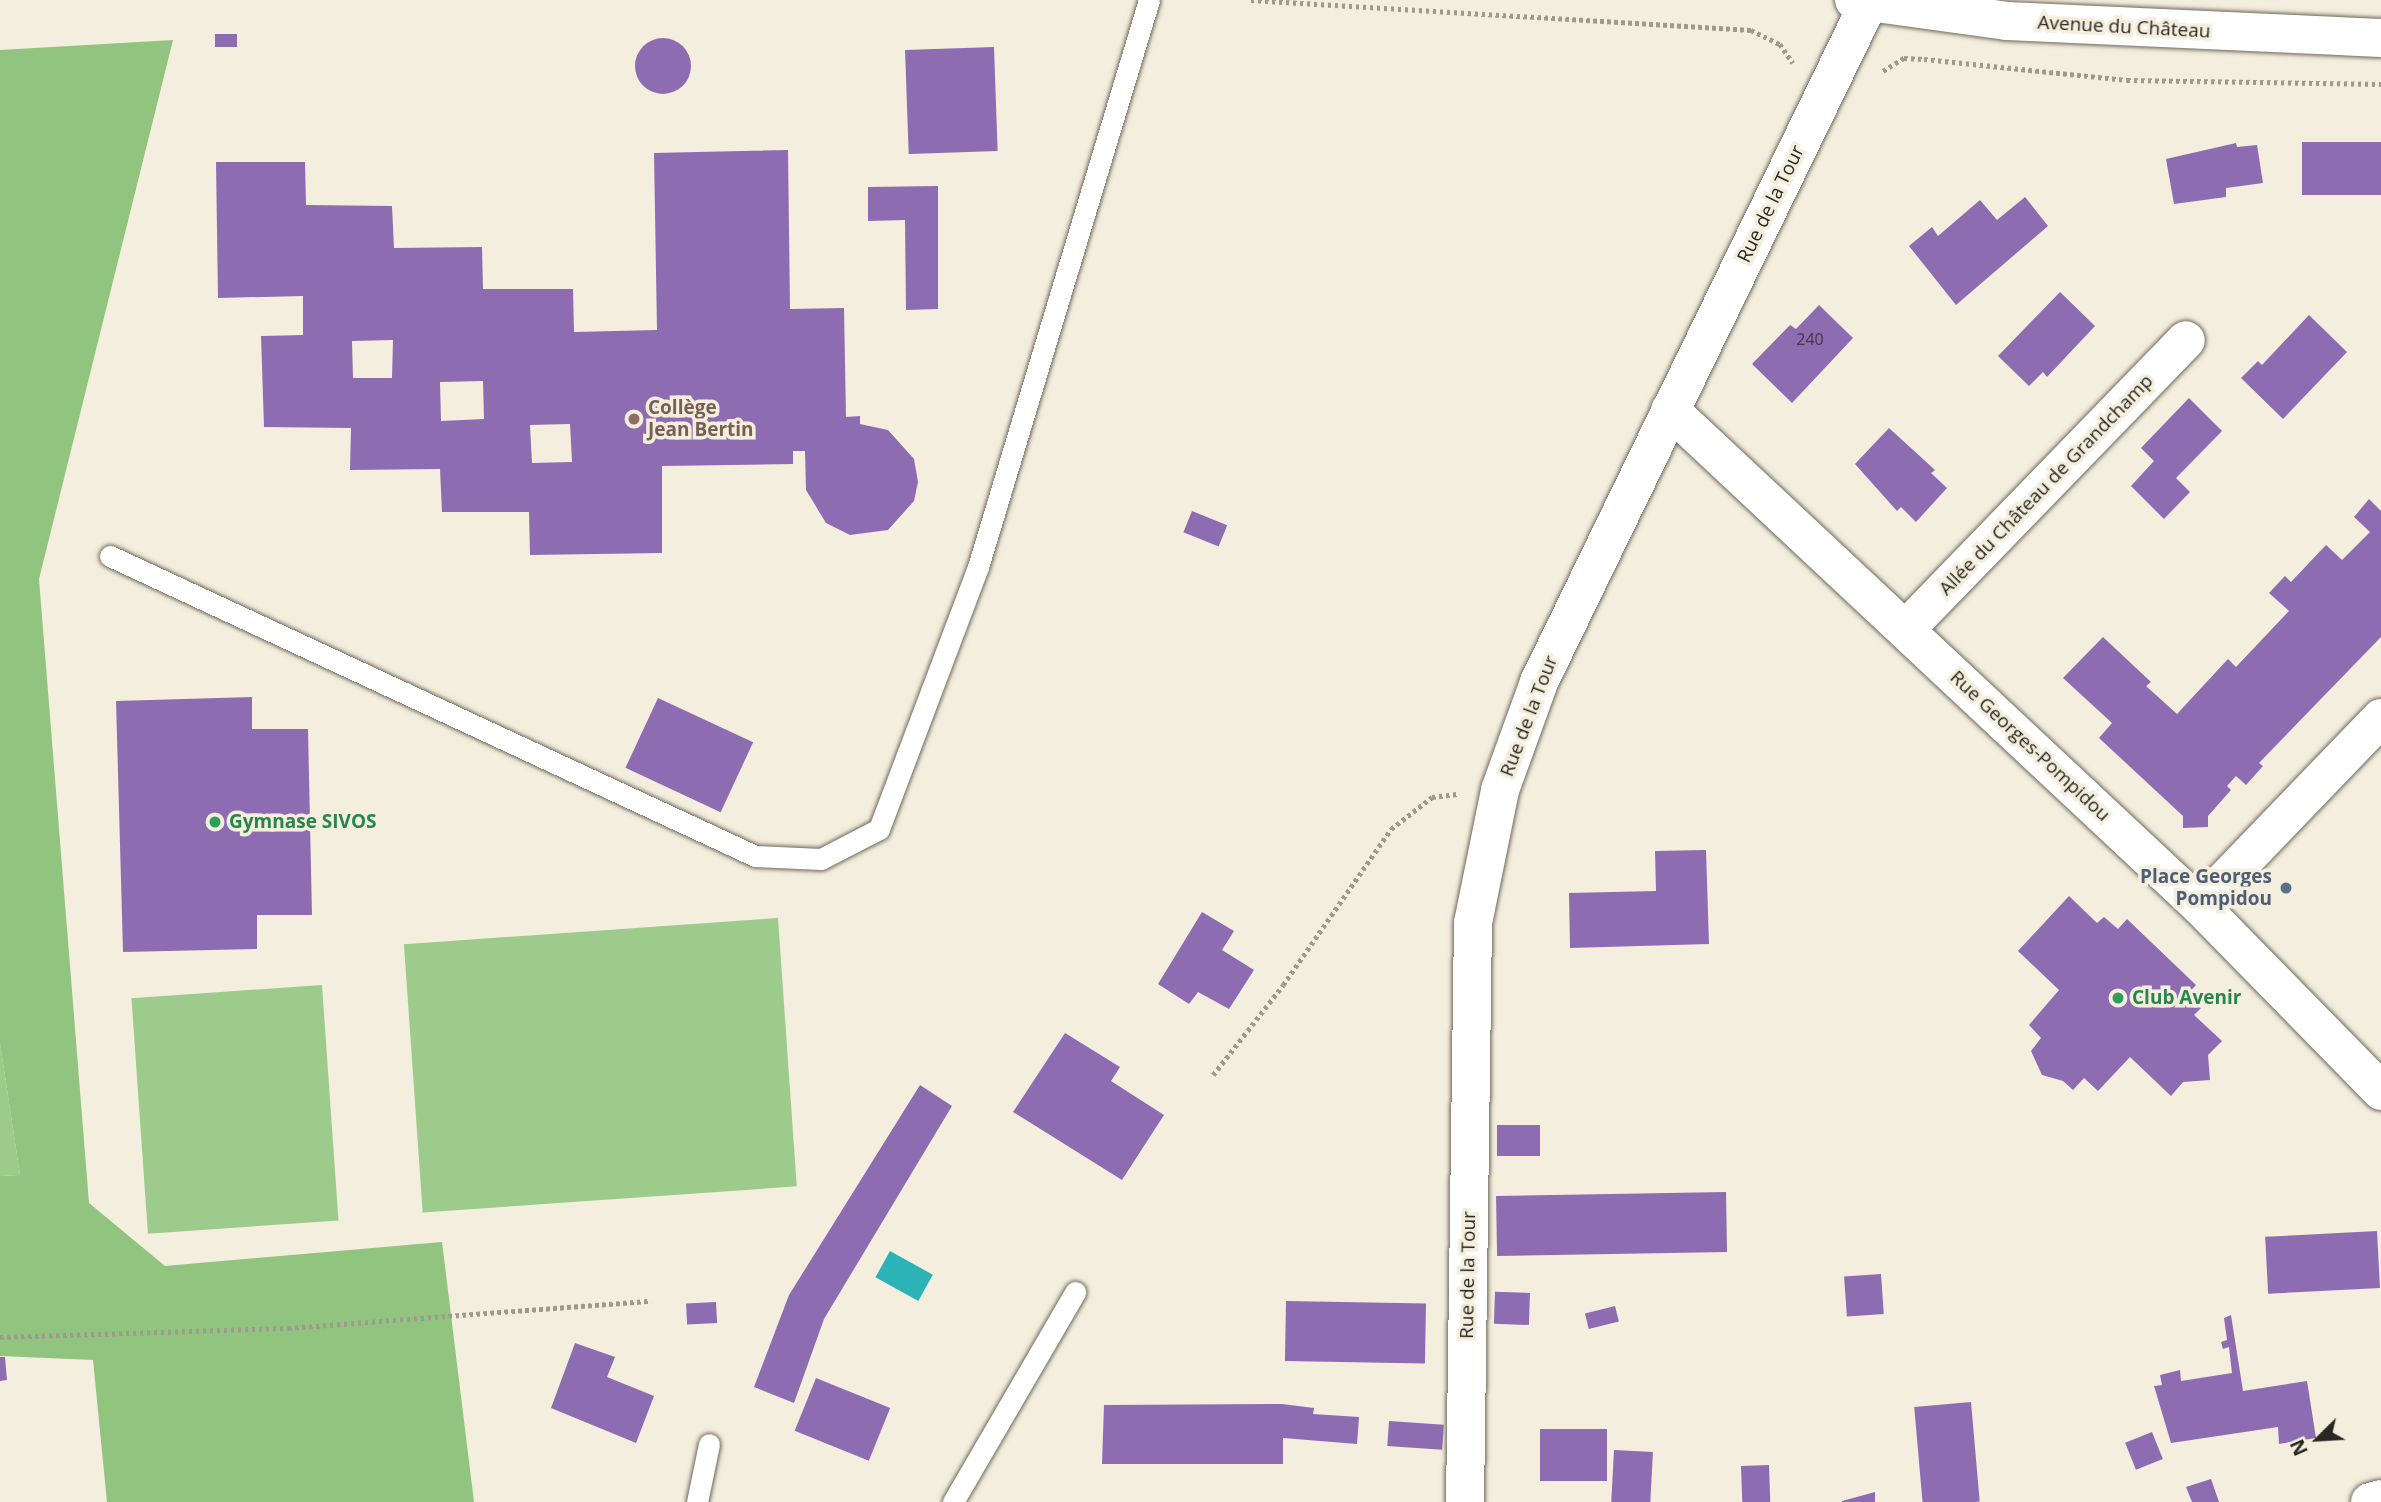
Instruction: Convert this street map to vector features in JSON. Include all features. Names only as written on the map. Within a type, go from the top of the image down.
[{"type":"street","name":"Avenue du Château","points":[[1865,1],[2007,21],[2381,38]]},
{"type":"street","name":"Rue de la Tour","points":[[1465,1502],[1473,923],[1500,790],[1539,682],[1865,1]]},
{"type":"street","name":"Allée du Château de Grandchamp","points":[[1906,629],[2186,340]]},
{"type":"street","name":"Rue Georges-Pompidou","points":[[1670,410],[2200,906],[2380,1086]]},
{"type":"street","points":[[2200,906],[2381,718]]},
{"type":"street","points":[[2370,1502],[2381,1499]]},
{"type":"lane","points":[[110,556],[755,856],[821,859],[879,829],[978,567],[1149,0]]},
{"type":"lane","points":[[953,1502],[1076,1292]]},
{"type":"lane","points":[[697,1502],[709,1444]]},
{"type":"path","points":[[1213,1076],[1283,985],[1391,829],[1433,797],[1500,790]]},
{"type":"path","points":[[0,1337],[288,1328],[651,1301]]},
{"type":"green space","points":[[173,40],[39,579],[89,1203],[165,1266],[442,1242],[474,1502],[107,1502],[93,1360],[0,1356],[0,1176],[20,1175],[0,1043],[0,50]]},
{"type":"green space","points":[[778,918],[797,1186],[423,1213],[404,944]]},
{"type":"green space","points":[[322,985],[338,1220],[148,1234],[131,998]]},
{"type":"green space","points":[[0,1043],[20,1175],[0,1176]]},
{"type":"water","points":[[890,1251],[933,1275],[918,1301],[875,1277]]},
{"type":"building","points":[[215,34],[237,34],[237,47],[215,47]]},
{"type":"building","points":[[663,38],[674,40],[683,46],[689,55],[689,77],[683,86],[674,92],[663,94],[652,92],[643,86],[637,77],[635,66],[637,55],[643,46],[652,40]]},
{"type":"building","points":[[994,47],[998,151],[909,154],[905,50]]},
{"type":"building","points":[[2302,142],[2381,142],[2381,195],[2302,195]]},
{"type":"building","points":[[2236,143],[2237,147],[2257,145],[2263,183],[2226,188],[2226,197],[2174,204],[2166,159]]},
{"type":"building","points":[[788,150],[790,309],[844,308],[846,417],[860,416],[860,424],[888,430],[914,459],[918,482],[914,501],[888,530],[850,535],[826,523],[806,490],[805,451],[793,451],[793,464],[662,466],[662,553],[530,555],[529,512],[442,512],[440,469],[350,470],[351,428],[264,427],[261,336],[303,335],[303,296],[218,298],[216,162],[305,162],[306,205],[392,206],[394,248],[482,247],[483,289],[573,289],[574,332],[657,330],[654,153]],"holes":[[[393,340],[392,378],[353,378],[352,341]],[[483,381],[484,419],[441,421],[440,382]],[[570,424],[572,462],[532,463],[530,425]]]},
{"type":"building","points":[[938,186],[938,309],[906,310],[905,220],[868,221],[868,187]]},
{"type":"building","points":[[2025,197],[2048,226],[1956,305],[1909,246],[1932,227],[1938,236],[1980,200],[1997,220]]},
{"type":"building","points":[[2060,292],[2095,326],[2047,377],[2043,372],[2029,386],[1998,356]]},
{"type":"building","points":[[1819,305],[1853,338],[1792,403],[1752,364],[1790,325],[1796,329]]},
{"type":"building","points":[[2309,315],[2347,352],[2283,419],[2241,378],[2258,361],[2262,365]]},
{"type":"building","points":[[2189,398],[2222,431],[2176,478],[2190,492],[2164,519],[2131,486],[2154,461],[2141,448]]},
{"type":"building","points":[[1889,428],[1935,470],[1931,473],[1947,488],[1916,522],[1901,507],[1897,511],[1855,464]]},
{"type":"building","points":[[2369,499],[2381,511],[2381,637],[2259,763],[2263,766],[2246,785],[2236,776],[2227,786],[2231,790],[2208,816],[2208,827],[2183,828],[2183,816],[2099,738],[2112,723],[2063,678],[2103,637],[2151,682],[2146,686],[2177,714],[2228,659],[2236,667],[2289,611],[2269,593],[2285,576],[2291,582],[2326,545],[2342,560],[2370,532],[2354,517]]},
{"type":"building","points":[[1192,511],[1227,525],[1219,547],[1183,532]]},
{"type":"building","name":"Gymnase SIVOS","points":[[252,697],[252,729],[308,729],[312,915],[257,915],[257,949],[123,952],[116,701]]},
{"type":"building","points":[[658,698],[753,742],[721,812],[625,768]]},
{"type":"building","points":[[1706,850],[1709,944],[1570,948],[1569,893],[1656,891],[1655,851]]},
{"type":"building","name":"Club Avenir","points":[[2069,896],[2097,923],[2104,917],[2118,929],[2127,919],[2196,985],[2187,995],[2201,1008],[2194,1015],[2222,1041],[2208,1055],[2210,1080],[2183,1082],[2171,1096],[2130,1057],[2098,1091],[2084,1078],[2073,1090],[2063,1081],[2042,1075],[2031,1051],[2041,1038],[2029,1025],[2059,990],[2018,951]]},
{"type":"building","points":[[1202,912],[1234,931],[1222,950],[1254,970],[1229,1009],[1198,992],[1189,1004],[1158,984]]},
{"type":"building","points":[[1065,1033],[1120,1067],[1111,1081],[1164,1115],[1122,1180],[1013,1112]]},
{"type":"building","points":[[920,1085],[952,1106],[824,1319],[794,1403],[754,1387],[789,1295]]},
{"type":"building","points":[[1497,1125],[1540,1125],[1540,1156],[1497,1156]]},
{"type":"building","points":[[1726,1192],[1727,1252],[1497,1256],[1496,1196]]},
{"type":"building","points":[[2377,1231],[2380,1288],[2268,1294],[2265,1237]]},
{"type":"building","points":[[1881,1274],[1884,1314],[1847,1316],[1844,1277]]},
{"type":"building","points":[[1495,1292],[1530,1293],[1529,1325],[1494,1324]]},
{"type":"building","points":[[1286,1301],[1426,1303],[1425,1363],[1285,1361]]},
{"type":"building","points":[[716,1302],[717,1323],[687,1325],[686,1304]]},
{"type":"building","points":[[1615,1306],[1619,1322],[1589,1329],[1585,1313]]},
{"type":"building","points":[[2231,1315],[2243,1391],[2307,1381],[2316,1438],[2279,1444],[2278,1427],[2171,1443],[2154,1386],[2162,1385],[2160,1375],[2180,1370],[2181,1381],[2232,1373],[2229,1347],[2223,1349],[2221,1342],[2227,1340],[2224,1318]]},
{"type":"building","points":[[575,1343],[615,1357],[607,1377],[654,1396],[636,1443],[551,1408]]},
{"type":"building","points":[[0,1357],[5,1357],[7,1380],[0,1381]]},
{"type":"building","points":[[816,1378],[890,1408],[869,1461],[795,1431]]},
{"type":"building","points":[[1971,1402],[1980,1502],[1923,1502],[1914,1407]]},
{"type":"building","points":[[1282,1404],[1314,1408],[1313,1414],[1359,1417],[1357,1444],[1283,1438],[1283,1464],[1102,1464],[1104,1405]]},
{"type":"building","points":[[1389,1421],[1444,1425],[1442,1450],[1387,1446]]},
{"type":"building","points":[[1540,1429],[1607,1429],[1607,1481],[1540,1481]]},
{"type":"building","points":[[2152,1432],[2163,1459],[2136,1470],[2125,1443]]},
{"type":"building","points":[[1614,1450],[1653,1452],[1650,1502],[1611,1502]]},
{"type":"building","points":[[1769,1465],[1770,1502],[1742,1502],[1741,1466]]},
{"type":"building","points":[[2211,1479],[2219,1502],[2192,1502],[2186,1487]]},
{"type":"building","points":[[1875,1492],[1875,1502],[1842,1502],[1842,1501]]},
{"type":"place","name":"Collège Jean Bertin","points":[[634,419]]},
{"type":"place","name":"Gymnase SIVOS","points":[[215,822]]},
{"type":"place","name":"Place Georges Pompidou","points":[[2286,888]]},
{"type":"place","name":"Club Avenir","points":[[2118,998]]}]
